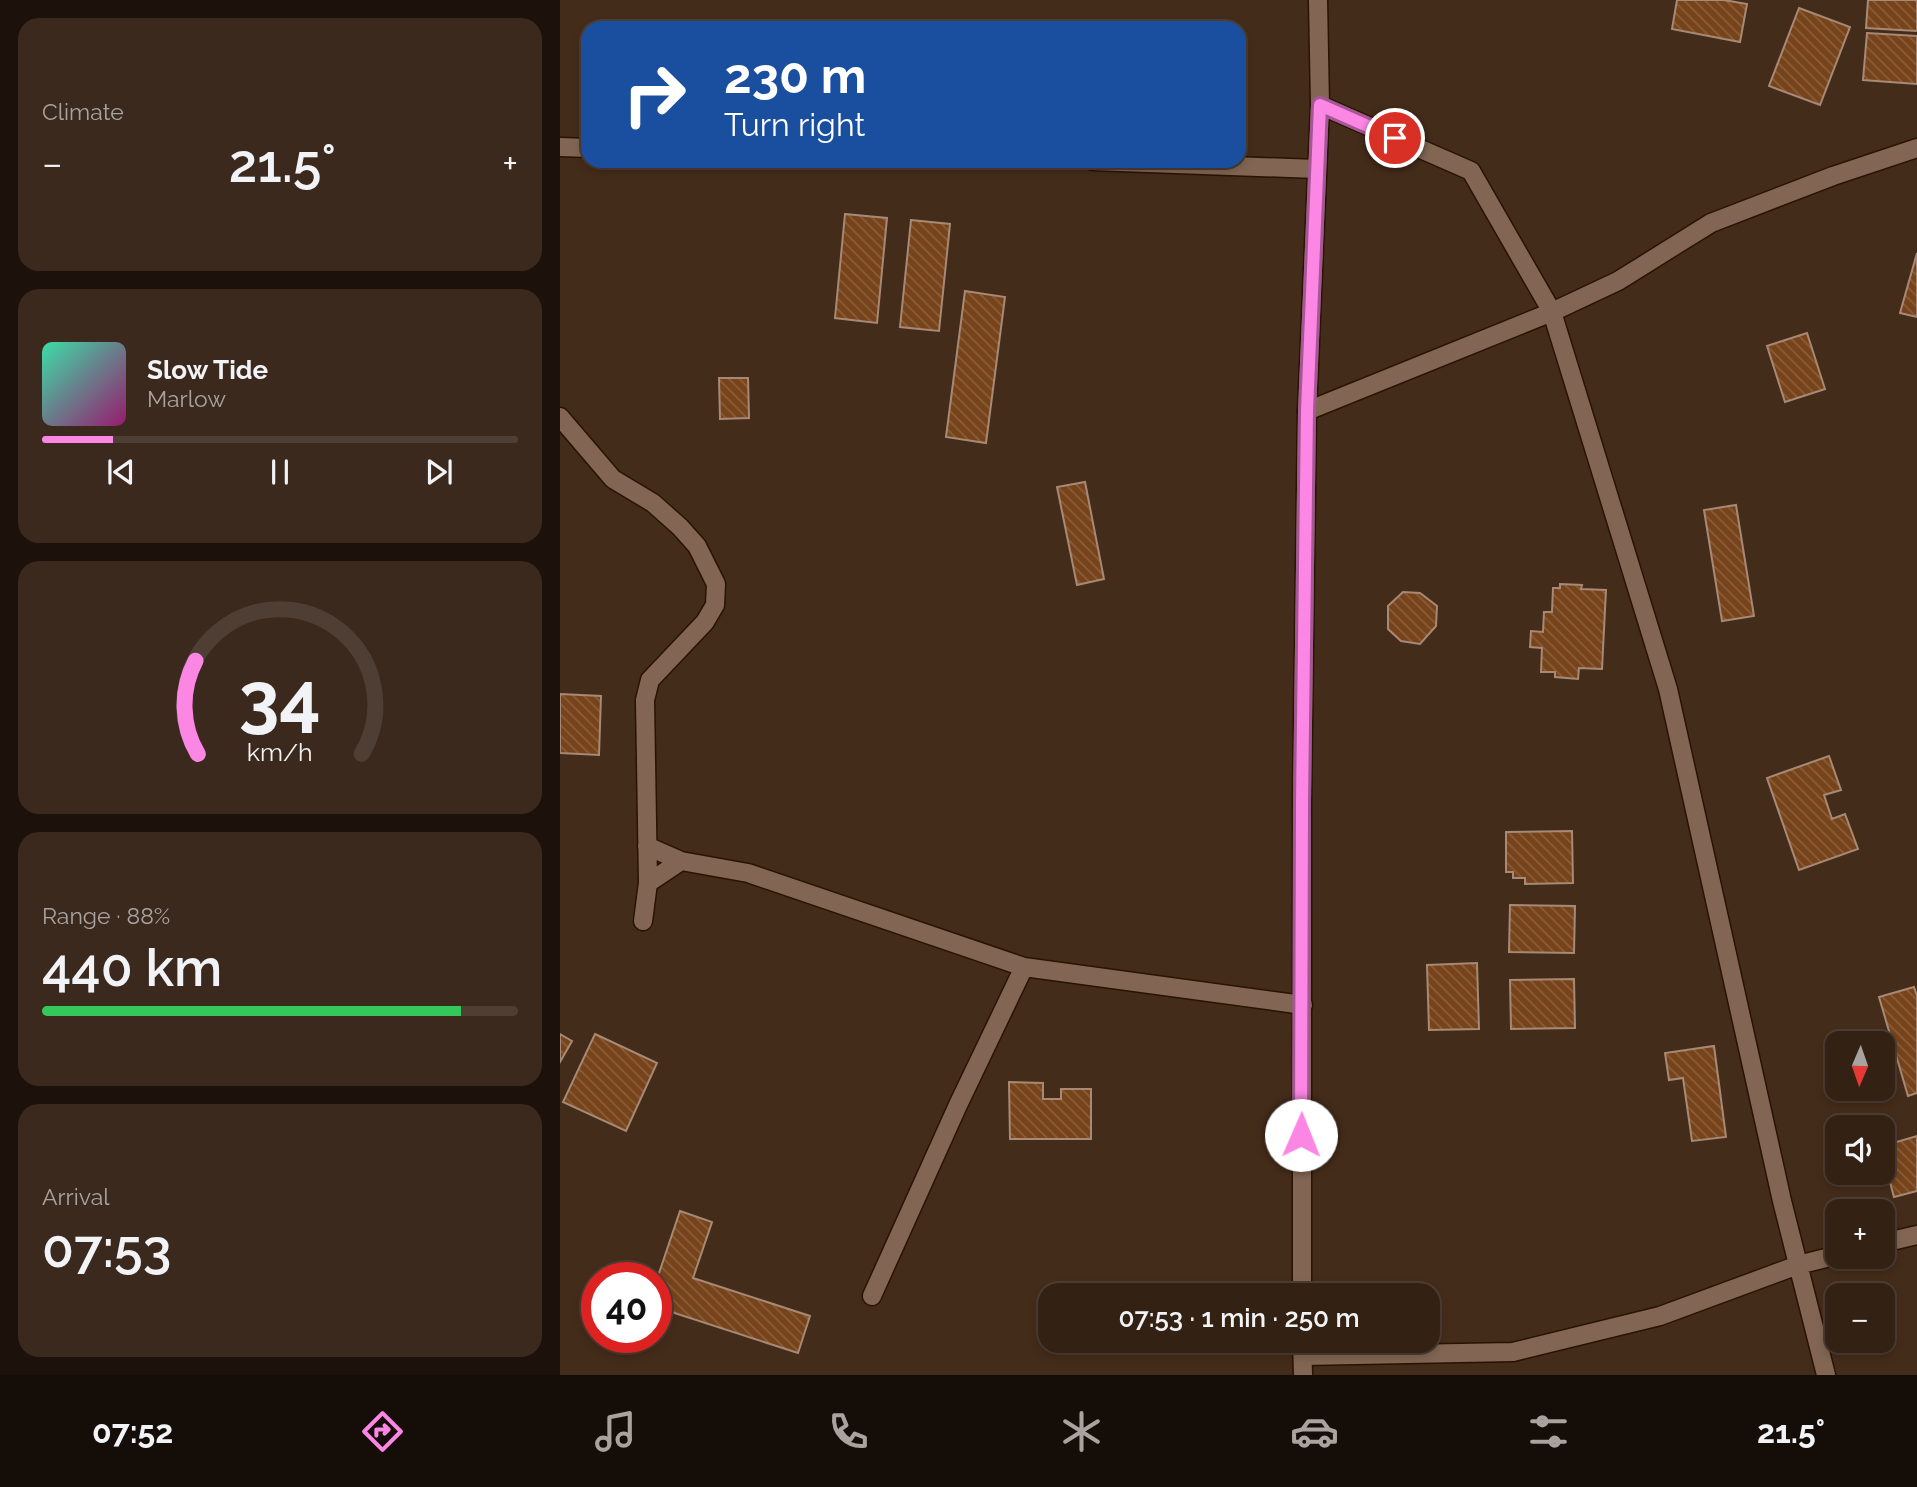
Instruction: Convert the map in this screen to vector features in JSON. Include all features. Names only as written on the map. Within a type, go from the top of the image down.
[{"type":"street","points":[[1302,1283],[1302,802],[1307,411],[1320,105],[1318,0]]},
{"type":"street","points":[[1320,105],[1471,171],[1552,312],[1668,689],[1798,1265],[1826,1375]]},
{"type":"street","points":[[560,147],[581,148]]},
{"type":"street","points":[[1307,411],[1552,312],[1618,281],[1711,223],[1833,176],[1917,148]]},
{"type":"street","points":[[1246,166],[1317,169]]},
{"type":"street","points":[[560,418],[613,479],[653,503],[698,546],[716,584],[715,605],[705,622],[650,680],[645,700],[648,883],[643,920]]},
{"type":"street","points":[[648,846],[681,861],[748,873],[1024,967],[1303,1005]]},
{"type":"street","points":[[648,883],[681,861]]},
{"type":"street","points":[[872,1296],[1024,967]]},
{"type":"street","points":[[1895,1240],[1917,1235]]},
{"type":"street","points":[[1440,1351],[1513,1352],[1660,1316],[1798,1265],[1825,1258]]},
{"type":"street","points":[[1302,1353],[1303,1375]]},
{"type":"building","points":[[1677,0],[1724,0],[1747,4],[1740,42],[1672,29]]},
{"type":"building","points":[[1868,0],[1917,0],[1917,31],[1866,28]]},
{"type":"building","points":[[1799,8],[1850,27],[1820,105],[1769,86]]},
{"type":"building","points":[[1867,33],[1917,36],[1917,84],[1863,80]]},
{"type":"building","points":[[845,214],[887,218],[877,323],[835,318]]},
{"type":"building","points":[[911,220],[950,224],[939,331],[900,327]]},
{"type":"building","points":[[1917,253],[1917,317],[1900,313]]},
{"type":"building","points":[[965,291],[1005,297],[986,443],[946,437]]},
{"type":"building","points":[[1807,333],[1825,389],[1785,402],[1767,346]]},
{"type":"building","points":[[719,378],[748,378],[749,418],[720,419]]},
{"type":"building","points":[[1085,482],[1104,579],[1077,585],[1057,487]]},
{"type":"building","points":[[1736,505],[1754,616],[1722,621],[1704,510]]},
{"type":"building","points":[[1560,584],[1582,585],[1581,589],[1606,590],[1602,669],[1579,668],[1578,679],[1555,677],[1555,672],[1541,672],[1542,648],[1530,647],[1531,631],[1543,632],[1544,612],[1552,612],[1553,588],[1560,588]]},
{"type":"building","points":[[1403,592],[1420,593],[1437,606],[1436,626],[1420,644],[1401,641],[1388,629],[1388,606]]},
{"type":"building","points":[[560,694],[601,696],[599,755],[560,753]]},
{"type":"building","points":[[1829,756],[1841,790],[1824,795],[1832,819],[1845,814],[1858,849],[1799,870],[1767,778]]},
{"type":"building","points":[[1572,831],[1573,883],[1525,884],[1525,878],[1513,878],[1513,872],[1506,872],[1506,832]]},
{"type":"building","points":[[1510,905],[1575,906],[1574,953],[1509,952]]},
{"type":"building","points":[[1477,963],[1479,1029],[1429,1030],[1427,965]]},
{"type":"building","points":[[1574,979],[1575,1028],[1511,1029],[1510,980]]},
{"type":"building","points":[[1914,987],[1917,996],[1917,1093],[1908,1096],[1895,1052],[1895,1031],[1889,1031],[1879,997]]},
{"type":"building","points":[[560,1034],[572,1041],[560,1062]]},
{"type":"building","points":[[595,1034],[657,1063],[626,1131],[563,1102]]},
{"type":"building","points":[[1714,1046],[1726,1137],[1692,1141],[1683,1078],[1669,1080],[1665,1053]]},
{"type":"building","points":[[1009,1082],[1043,1083],[1043,1099],[1061,1099],[1061,1089],[1091,1089],[1091,1139],[1010,1139]]},
{"type":"building","points":[[1917,1136],[1917,1191],[1894,1197],[1891,1185],[1895,1185],[1895,1142]]},
{"type":"building","points":[[680,1211],[712,1222],[693,1278],[810,1316],[798,1353],[672,1312],[672,1262],[663,1262]]},
{"type":"route","points":[[1301,1135],[1307,411],[1320,105],[1395,138]]}]
